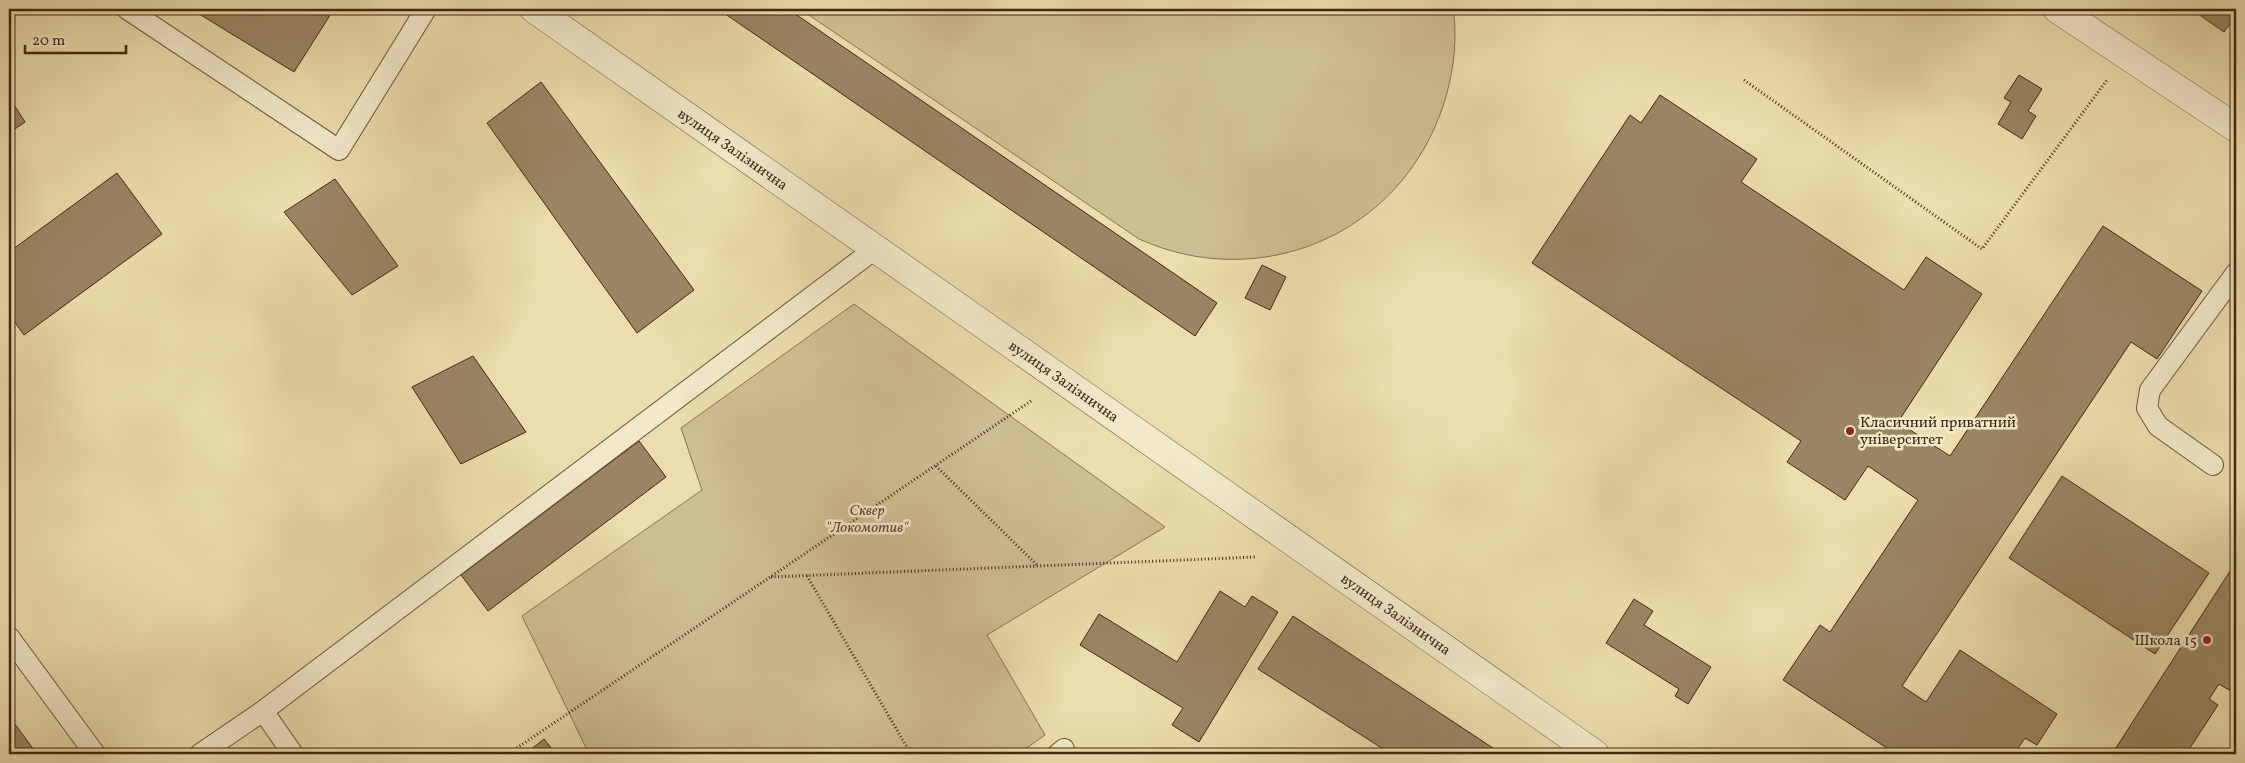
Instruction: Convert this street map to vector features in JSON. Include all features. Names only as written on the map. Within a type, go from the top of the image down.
[{"type":"street","name":"вулиця Залізнична","points":[[534,9],[1595,754]]},
{"type":"street","points":[[2057,9],[2236,128]]},
{"type":"lane","points":[[128,9],[339,150],[426,9]]},
{"type":"lane","points":[[200,754],[263,710],[876,249]]},
{"type":"lane","points":[[2213,465],[2158,426],[2147,408],[2150,390],[2236,273]]},
{"type":"lane","points":[[9,638],[95,754]]},
{"type":"lane","points":[[263,710],[293,754]]},
{"type":"path","points":[[1744,80],[1982,249],[2108,79]]},
{"type":"path","points":[[508,754],[1031,401]]},
{"type":"path","points":[[936,466],[1039,566]]},
{"type":"path","points":[[770,578],[1256,557]]},
{"type":"path","points":[[806,576],[911,754]]},
{"type":"green space","points":[[800,9],[1453,9],[1455,45],[1452,70],[1443,106],[1423,151],[1395,189],[1361,219],[1321,241],[1278,255],[1232,259],[1185,254],[1139,239]]},
{"type":"green space","name":"Сквер \"Локомотив\"","points":[[854,304],[1165,527],[987,635],[1045,735],[1018,754],[589,754],[522,616],[702,490],[681,428]]},
{"type":"building","points":[[191,9],[334,9],[294,72]]},
{"type":"building","points":[[718,9],[788,9],[1217,303],[1195,336]]},
{"type":"building","points":[[2191,9],[2236,9],[2236,16],[2224,32]]},
{"type":"building","points":[[2019,75],[2042,89],[2028,111],[2036,116],[2022,139],[1998,124],[2011,102],[2004,98]]},
{"type":"building","points":[[541,82],[694,290],[637,333],[487,123]]},
{"type":"building","name":"Класичний приватний університет","points":[[1660,95],[1757,159],[1741,182],[1904,290],[1926,257],[1982,294],[1898,422],[1950,456],[2103,226],[2202,291],[2157,359],[2131,342],[1902,686],[1926,702],[1960,650],[2057,714],[2037,745],[2025,738],[2014,754],[1896,754],[1783,680],[1820,625],[1830,632],[1918,500],[1868,466],[1845,500],[1787,462],[1801,441],[1532,263],[1630,115],[1641,123]]},
{"type":"building","points":[[9,97],[25,122],[9,133]]},
{"type":"building","points":[[117,173],[162,234],[24,335],[9,314],[9,252]]},
{"type":"building","points":[[335,179],[398,266],[352,295],[284,212]]},
{"type":"building","points":[[1262,265],[1286,277],[1270,310],[1245,298]]},
{"type":"building","points":[[473,356],[526,432],[461,464],[412,387]]},
{"type":"building","points":[[639,441],[666,477],[488,611],[461,575]]},
{"type":"building","points":[[2062,476],[2209,573],[2155,654],[2009,558]]},
{"type":"building","points":[[2234,565],[2236,567],[2236,679],[2229,690],[2219,684],[2209,699],[2218,705],[2186,754],[2112,754]]},
{"type":"building","points":[[1220,591],[1245,607],[1252,596],[1278,612],[1199,742],[1172,725],[1183,708],[1080,645],[1099,614],[1177,662]]},
{"type":"building","points":[[1634,599],[1653,611],[1644,625],[1711,667],[1688,704],[1675,696],[1679,689],[1606,643]]},
{"type":"building","points":[[1293,616],[1502,754],[1391,754],[1258,669]]},
{"type":"building","points":[[9,716],[37,754],[9,754]]},
{"type":"building","points":[[544,739],[556,754],[525,754]]},
{"type":"place","name":"Класичний приватний університет","points":[[1850,431]]},
{"type":"place","name":"Школа 15","points":[[2207,640]]}]
